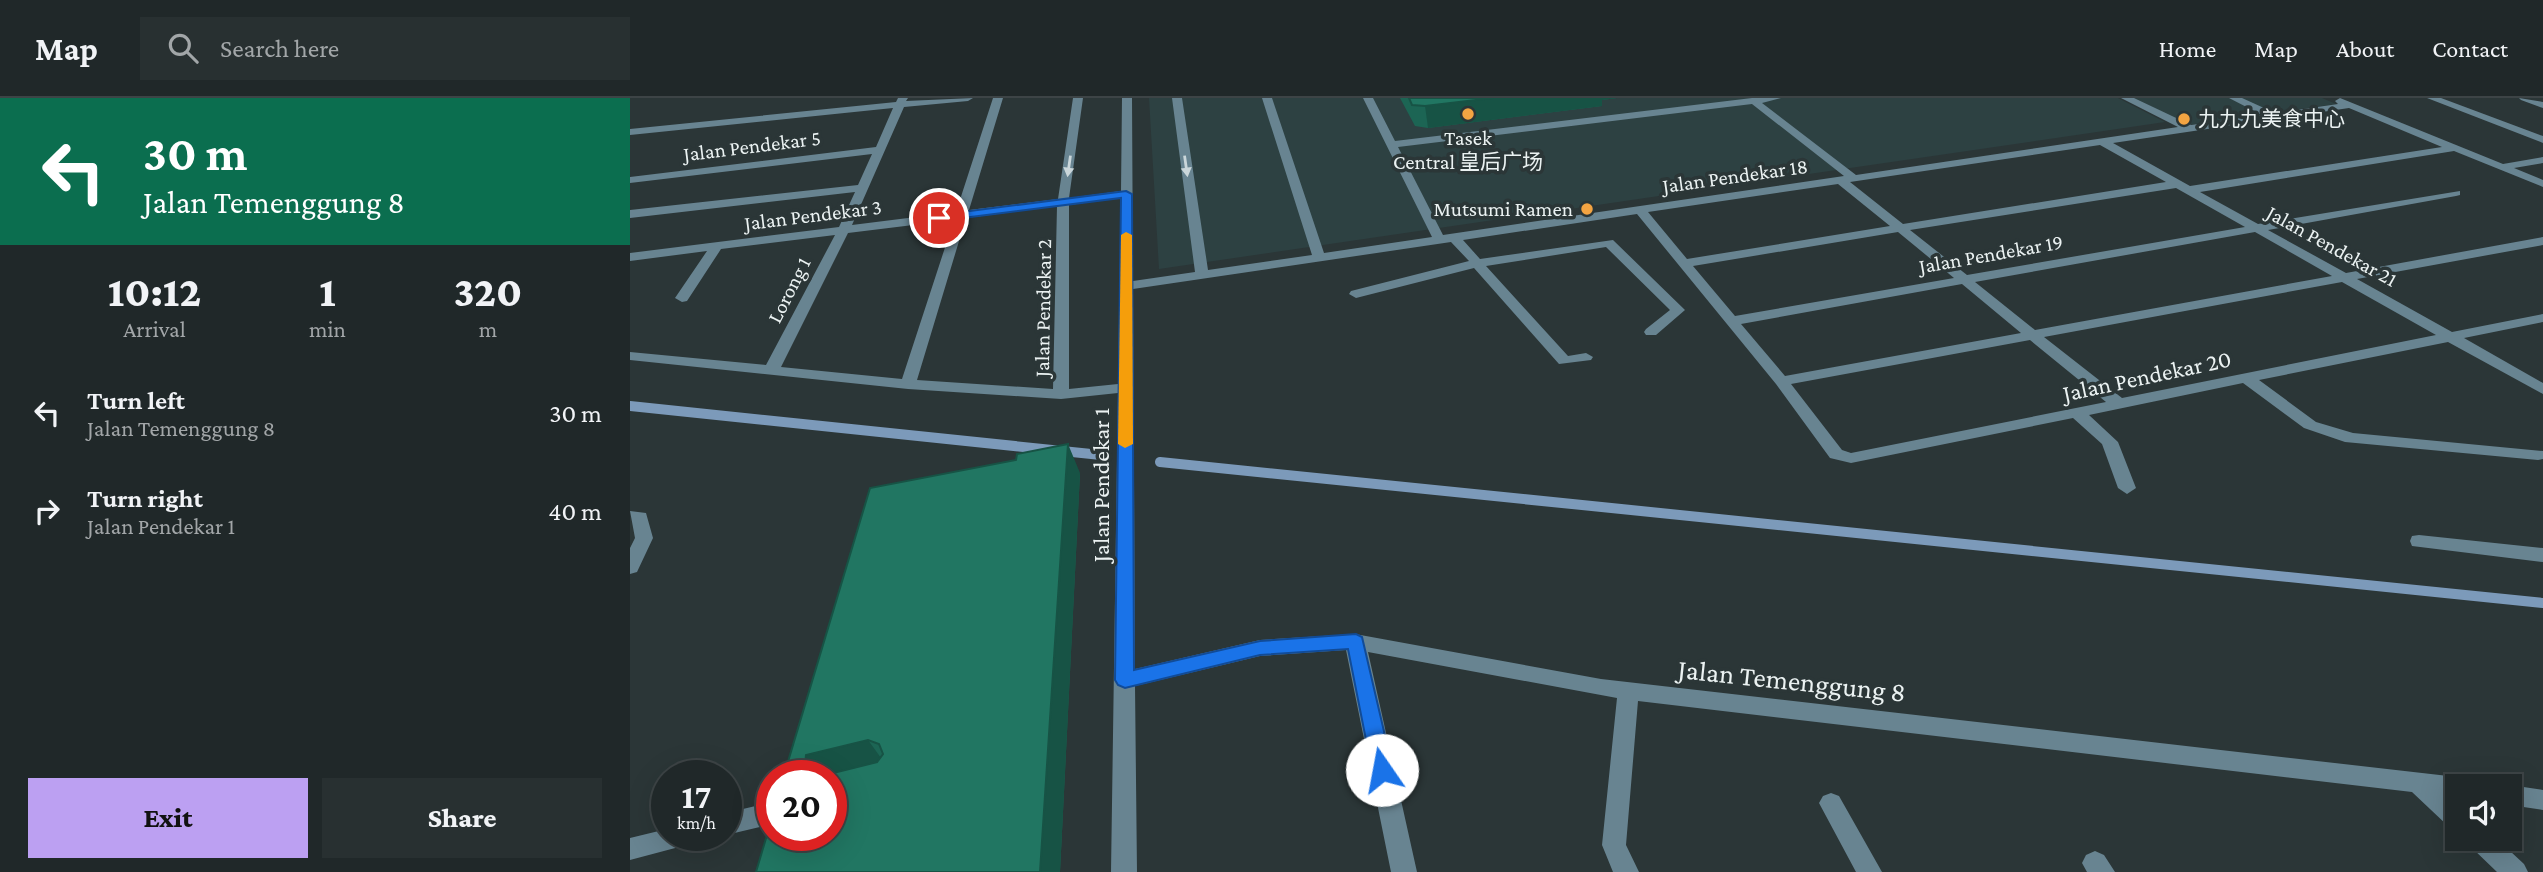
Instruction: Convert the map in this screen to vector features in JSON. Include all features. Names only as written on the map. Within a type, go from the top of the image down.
[{"type":"street","points":[[630,132],[901,102],[968,98]]},
{"type":"street","points":[[908,384],[998,98]]},
{"type":"street","name":"Jalan Pendekar 2","points":[[1061,394],[1063,202],[1079,98]]},
{"type":"street","name":"Jalan Pendekar 1","points":[[1124,872],[1127,98]]},
{"type":"street","points":[[1177,98],[1202,275]]},
{"type":"street","points":[[1268,98],[1319,257]]},
{"type":"street","points":[[1368,98],[1439,239]]},
{"type":"street","points":[[1699,98],[1708,106]]},
{"type":"street","points":[[1392,145],[1776,98]]},
{"type":"street","points":[[2126,98],[2188,128]]},
{"type":"street","points":[[2234,98],[2273,116]]},
{"type":"street","points":[[2333,98],[2543,184]]},
{"type":"street","points":[[2432,98],[2543,140]]},
{"type":"street","points":[[2524,98],[2543,105]]},
{"type":"street","points":[[1754,101],[1847,178],[1899,227],[2120,405]]},
{"type":"street","name":"Lorong 1","points":[[772,369],[843,231],[901,102]]},
{"type":"street","name":"Jalan Pendekar 18","points":[[1126,286],[2350,105]]},
{"type":"street","name":"Jalan Pendekar 21","points":[[2101,141],[2543,388]]},
{"type":"street","points":[[1684,263],[1899,227],[2454,148]]},
{"type":"street","name":"Jalan Pendekar 5","points":[[630,180],[878,150]]},
{"type":"street","points":[[2502,167],[2543,160]]},
{"type":"street","points":[[630,214],[862,188]]},
{"type":"street","name":"Jalan Pendekar 19","points":[[1732,321],[2456,193]]},
{"type":"street","name":"Jalan Pendekar 3","points":[[630,257],[1126,194]]},
{"type":"street","points":[[1639,209],[1782,380],[2348,279],[2543,241]]},
{"type":"street","points":[[1454,237],[1564,361],[1586,357]]},
{"type":"street","points":[[1356,294],[1478,263],[1611,244],[1678,310],[1651,332]]},
{"type":"street","points":[[682,298],[717,246]]},
{"type":"street","name":"Jalan Pendekar 20","points":[[1782,380],[1836,454],[1852,458],[2543,318]]},
{"type":"street","points":[[630,356],[908,384],[1061,394],[1126,388]]},
{"type":"street","points":[[2247,379],[2310,425],[2351,438],[2538,455]]},
{"type":"street","points":[[2078,414],[2110,442],[2127,488]]},
{"type":"street","points":[[630,517],[640,517],[644,538],[630,567]]},
{"type":"street","points":[[2419,541],[2543,555]]},
{"type":"street","points":[[1356,642],[1404,872]]},
{"type":"street","name":"Jalan Temenggung 8","points":[[1125,680],[1260,648],[1356,642],[1628,692],[2445,785]]},
{"type":"street","points":[[1626,872],[1614,845],[1628,692]]},
{"type":"street","points":[[2416,781],[2445,807]]},
{"type":"street","points":[[2522,797],[2543,800]]},
{"type":"street","points":[[1831,803],[1869,872]]},
{"type":"street","points":[[630,849],[651,844]]},
{"type":"street","points":[[2493,851],[2515,872]]},
{"type":"shaded area","points":[[1149,98],[2118,98],[2165,122],[1159,269]]},
{"type":"shaded area","points":[[2134,98],[2322,98],[2336,104],[2188,125]]},
{"type":"building","points":[[1409,98],[1493,98],[1425,106],[1412,105]]},
{"type":"building","points":[[1068,444],[1040,872],[756,872],[762,851],[847,851],[847,770],[877,762],[883,754],[879,744],[868,740],[806,755],[806,760],[788,760],[870,488],[1016,460],[1017,454]]},
{"type":"waterway","points":[[630,406],[1101,455]]},
{"type":"waterway","points":[[1160,462],[2543,603]]},
{"type":"slow traffic","points":[[1125,444],[1126,235]]},
{"type":"place","name":"Tasek Central 皇后广场","points":[[1468,114]]},
{"type":"place","name":"九九九美食中心","points":[[2184,119]]},
{"type":"place","name":"Mutsumi Ramen","points":[[1587,209]]},
{"type":"route","points":[[939,218],[1126,194],[1125,680],[1260,648],[1356,642],[1382,770]]}]
